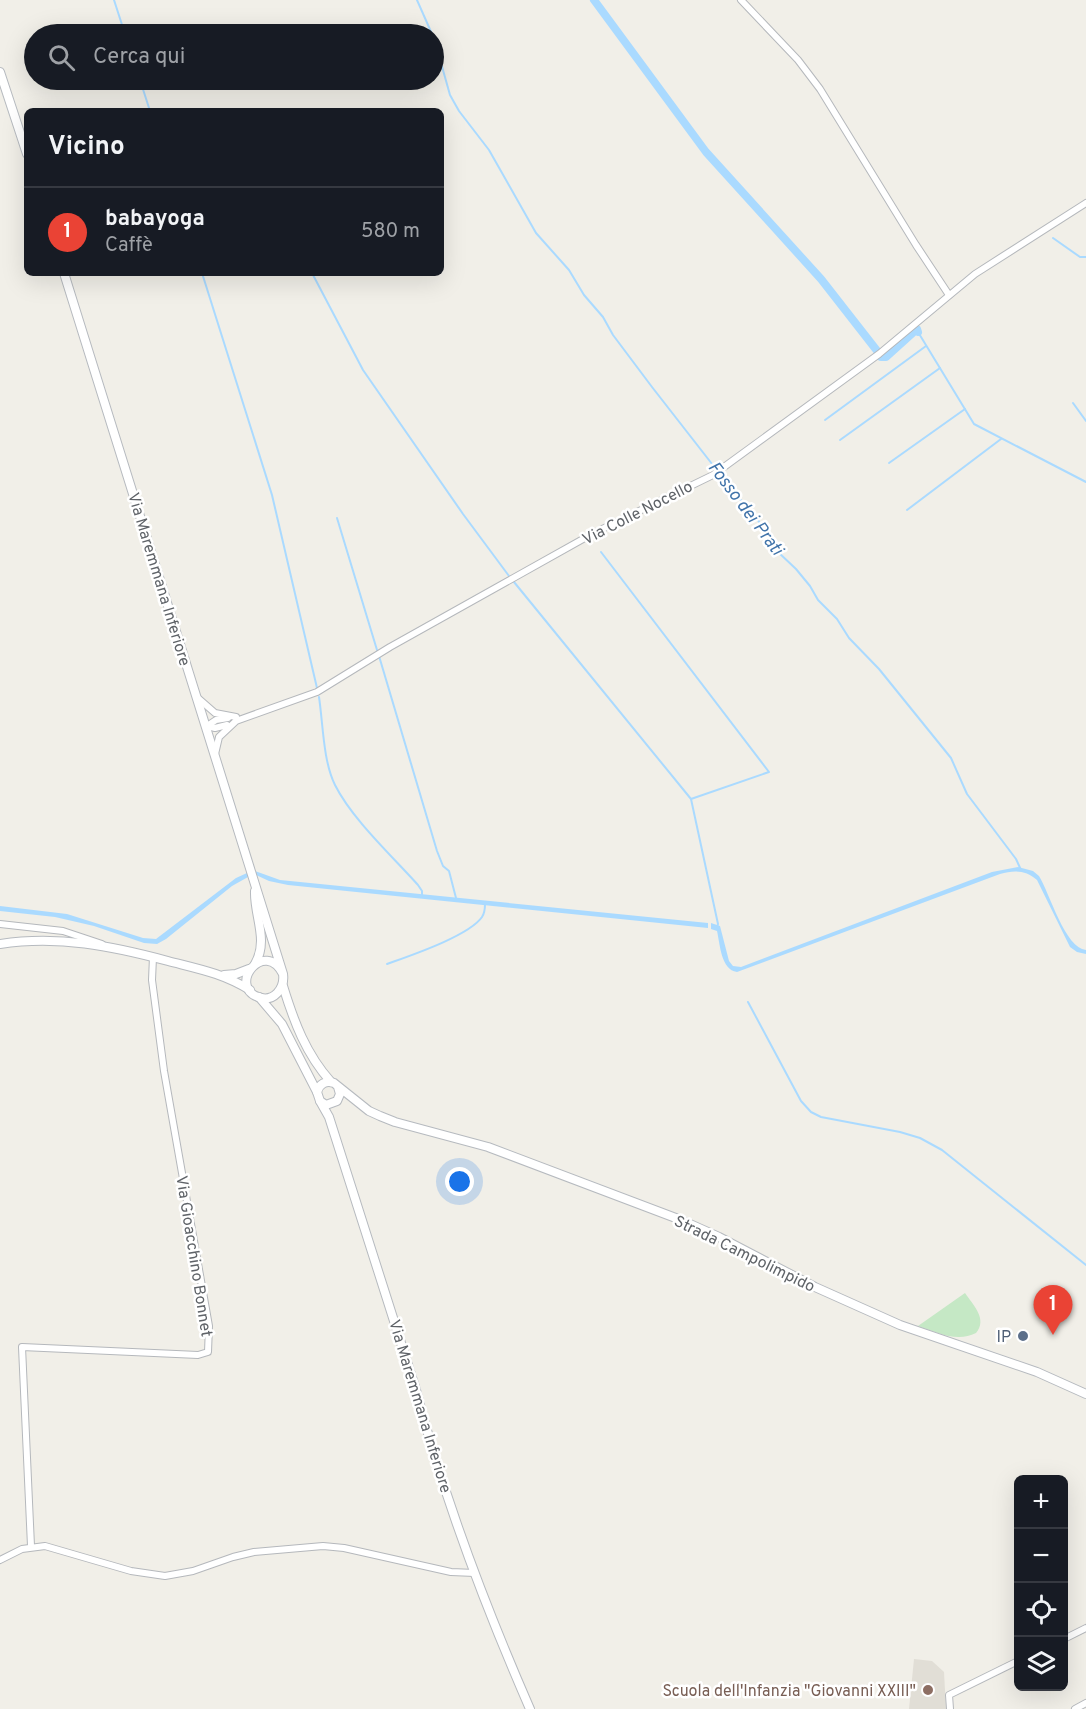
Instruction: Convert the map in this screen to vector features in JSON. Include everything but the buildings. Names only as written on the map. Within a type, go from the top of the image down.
[{"type":"main road","points":[[0,72],[24,145]]},
{"type":"main road","name":"Via Maremmana Inferiore","points":[[65,276],[283,974]]},
{"type":"main road","name":"Via Maremmana Inferiore","points":[[252,967],[260,954],[262,943],[254,902],[255,885]]},
{"type":"main road","points":[[0,944],[45,940],[81,941],[107,945],[222,975],[258,997],[270,998],[280,992],[283,986],[281,968],[272,962],[260,961],[240,973],[222,975]]},
{"type":"main road","points":[[250,991],[246,980],[252,967]]},
{"type":"main road","name":"Strada Campolimpido","points":[[283,986],[303,1042],[317,1066],[335,1084],[369,1111],[396,1122],[488,1147],[681,1220],[719,1236],[815,1287],[890,1320],[931,1337],[1037,1372],[1086,1394]]},
{"type":"main road","name":"Via Maremmana Inferiore","points":[[258,997],[282,1024],[329,1117],[416,1390],[425,1426],[501,1644],[530,1709]]},
{"type":"main road","points":[[329,1117],[334,1104],[339,1098],[335,1084],[324,1083],[319,1096],[326,1105],[334,1104],[353,1104],[369,1111]]},
{"type":"street","points":[[741,0],[798,60],[820,89],[948,295]]},
{"type":"street","name":"Via Colle Nocello","points":[[207,726],[219,728],[236,719],[317,692],[380,652],[585,538],[712,475],[871,360],[948,295],[1001,256],[1086,203]]},
{"type":"street","points":[[197,696],[206,708],[236,719],[219,737],[215,755]]},
{"type":"street","points":[[0,924],[63,932],[107,945]]},
{"type":"street","name":"Via Gioacchino Bonnet","points":[[31,1546],[22,1347],[198,1355],[208,1352],[208,1326],[164,1071],[152,980],[153,957]]},
{"type":"street","points":[[0,1560],[31,1546],[47,1546],[131,1571],[155,1576],[172,1576],[254,1552],[313,1546],[345,1548],[451,1572],[475,1573]]},
{"type":"street","points":[[1068,1637],[1086,1628]]},
{"type":"street","points":[[950,1709],[949,1695],[1014,1663]]},
{"type":"street","points":[[1075,1709],[1086,1703]]},
{"type":"shaded area","name":"Scuola dell'Infanzia \"Giovanni XXIII\"","points":[[914,1659],[932,1661],[944,1672],[946,1709],[909,1709]]},
{"type":"green space","points":[[965,1293],[980,1317],[976,1333],[954,1337],[918,1326]]},
{"type":"water","points":[[1018,867],[1033,871],[1039,876],[1071,940],[1078,947],[1086,950],[1086,954],[1070,947],[1037,880],[1029,874],[1020,872],[1000,874],[737,972],[724,962],[717,931],[711,929],[711,923],[720,926],[729,961],[733,966],[741,967],[992,872]]},
{"type":"water","points":[[255,871],[280,880],[708,923],[708,928],[288,885],[269,881],[256,875]]},
{"type":"water","points":[[247,873],[248,877],[232,886],[157,944],[144,943],[94,926],[55,917],[0,911],[0,906],[67,914],[143,938],[156,939],[236,878]]},
{"type":"waterway","points":[[114,0],[122,24]]},
{"type":"waterway","name":"Fosso dei Prati","points":[[417,0],[428,24]]},
{"type":"waterway","points":[[594,0],[706,152],[821,279],[878,352]]},
{"type":"waterway","name":"Fosso dei Prati","points":[[444,74],[450,95],[459,111],[489,150],[536,233],[569,270],[584,295],[603,317],[613,335],[737,496],[756,517],[778,552],[796,569],[818,600],[837,619],[849,638],[879,669],[951,758],[967,794],[1016,859],[1021,870]]},
{"type":"waterway","points":[[143,90],[149,108]]},
{"type":"waterway","points":[[1053,238],[1080,257],[1086,257]]},
{"type":"waterway","points":[[203,276],[272,495],[317,688]]},
{"type":"waterway","points":[[314,276],[363,370],[509,576]]},
{"type":"waterway","points":[[881,357],[886,357],[917,329],[918,332]]},
{"type":"waterway","points":[[918,332],[974,424],[1086,482]]},
{"type":"waterway","points":[[825,420],[926,346]]},
{"type":"waterway","points":[[840,440],[940,368]]},
{"type":"waterway","points":[[1073,403],[1086,421]]},
{"type":"waterway","points":[[889,463],[965,409]]},
{"type":"waterway","points":[[907,510],[1001,439]]},
{"type":"waterway","points":[[337,518],[377,650]]},
{"type":"waterway","points":[[601,552],[769,772],[691,799]]},
{"type":"waterway","points":[[514,582],[691,799],[717,927]]},
{"type":"waterway","points":[[379,656],[437,851],[443,866],[449,871],[456,898]]},
{"type":"waterway","points":[[319,697],[326,753],[335,785],[351,811],[418,885],[422,895]]},
{"type":"waterway","points":[[387,964],[438,945],[465,931],[482,917],[485,904]]},
{"type":"waterway","points":[[748,1002],[801,1101],[811,1112],[821,1117],[900,1132],[920,1138],[942,1150],[1086,1265]]},
{"type":"place","name":"babayoga","points":[[1053,1335]]},
{"type":"place","name":"IP","points":[[1023,1336]]},
{"type":"place","name":"Scuola dell'Infanzia \"Giovanni XXIII\"","points":[[928,1690]]}]
